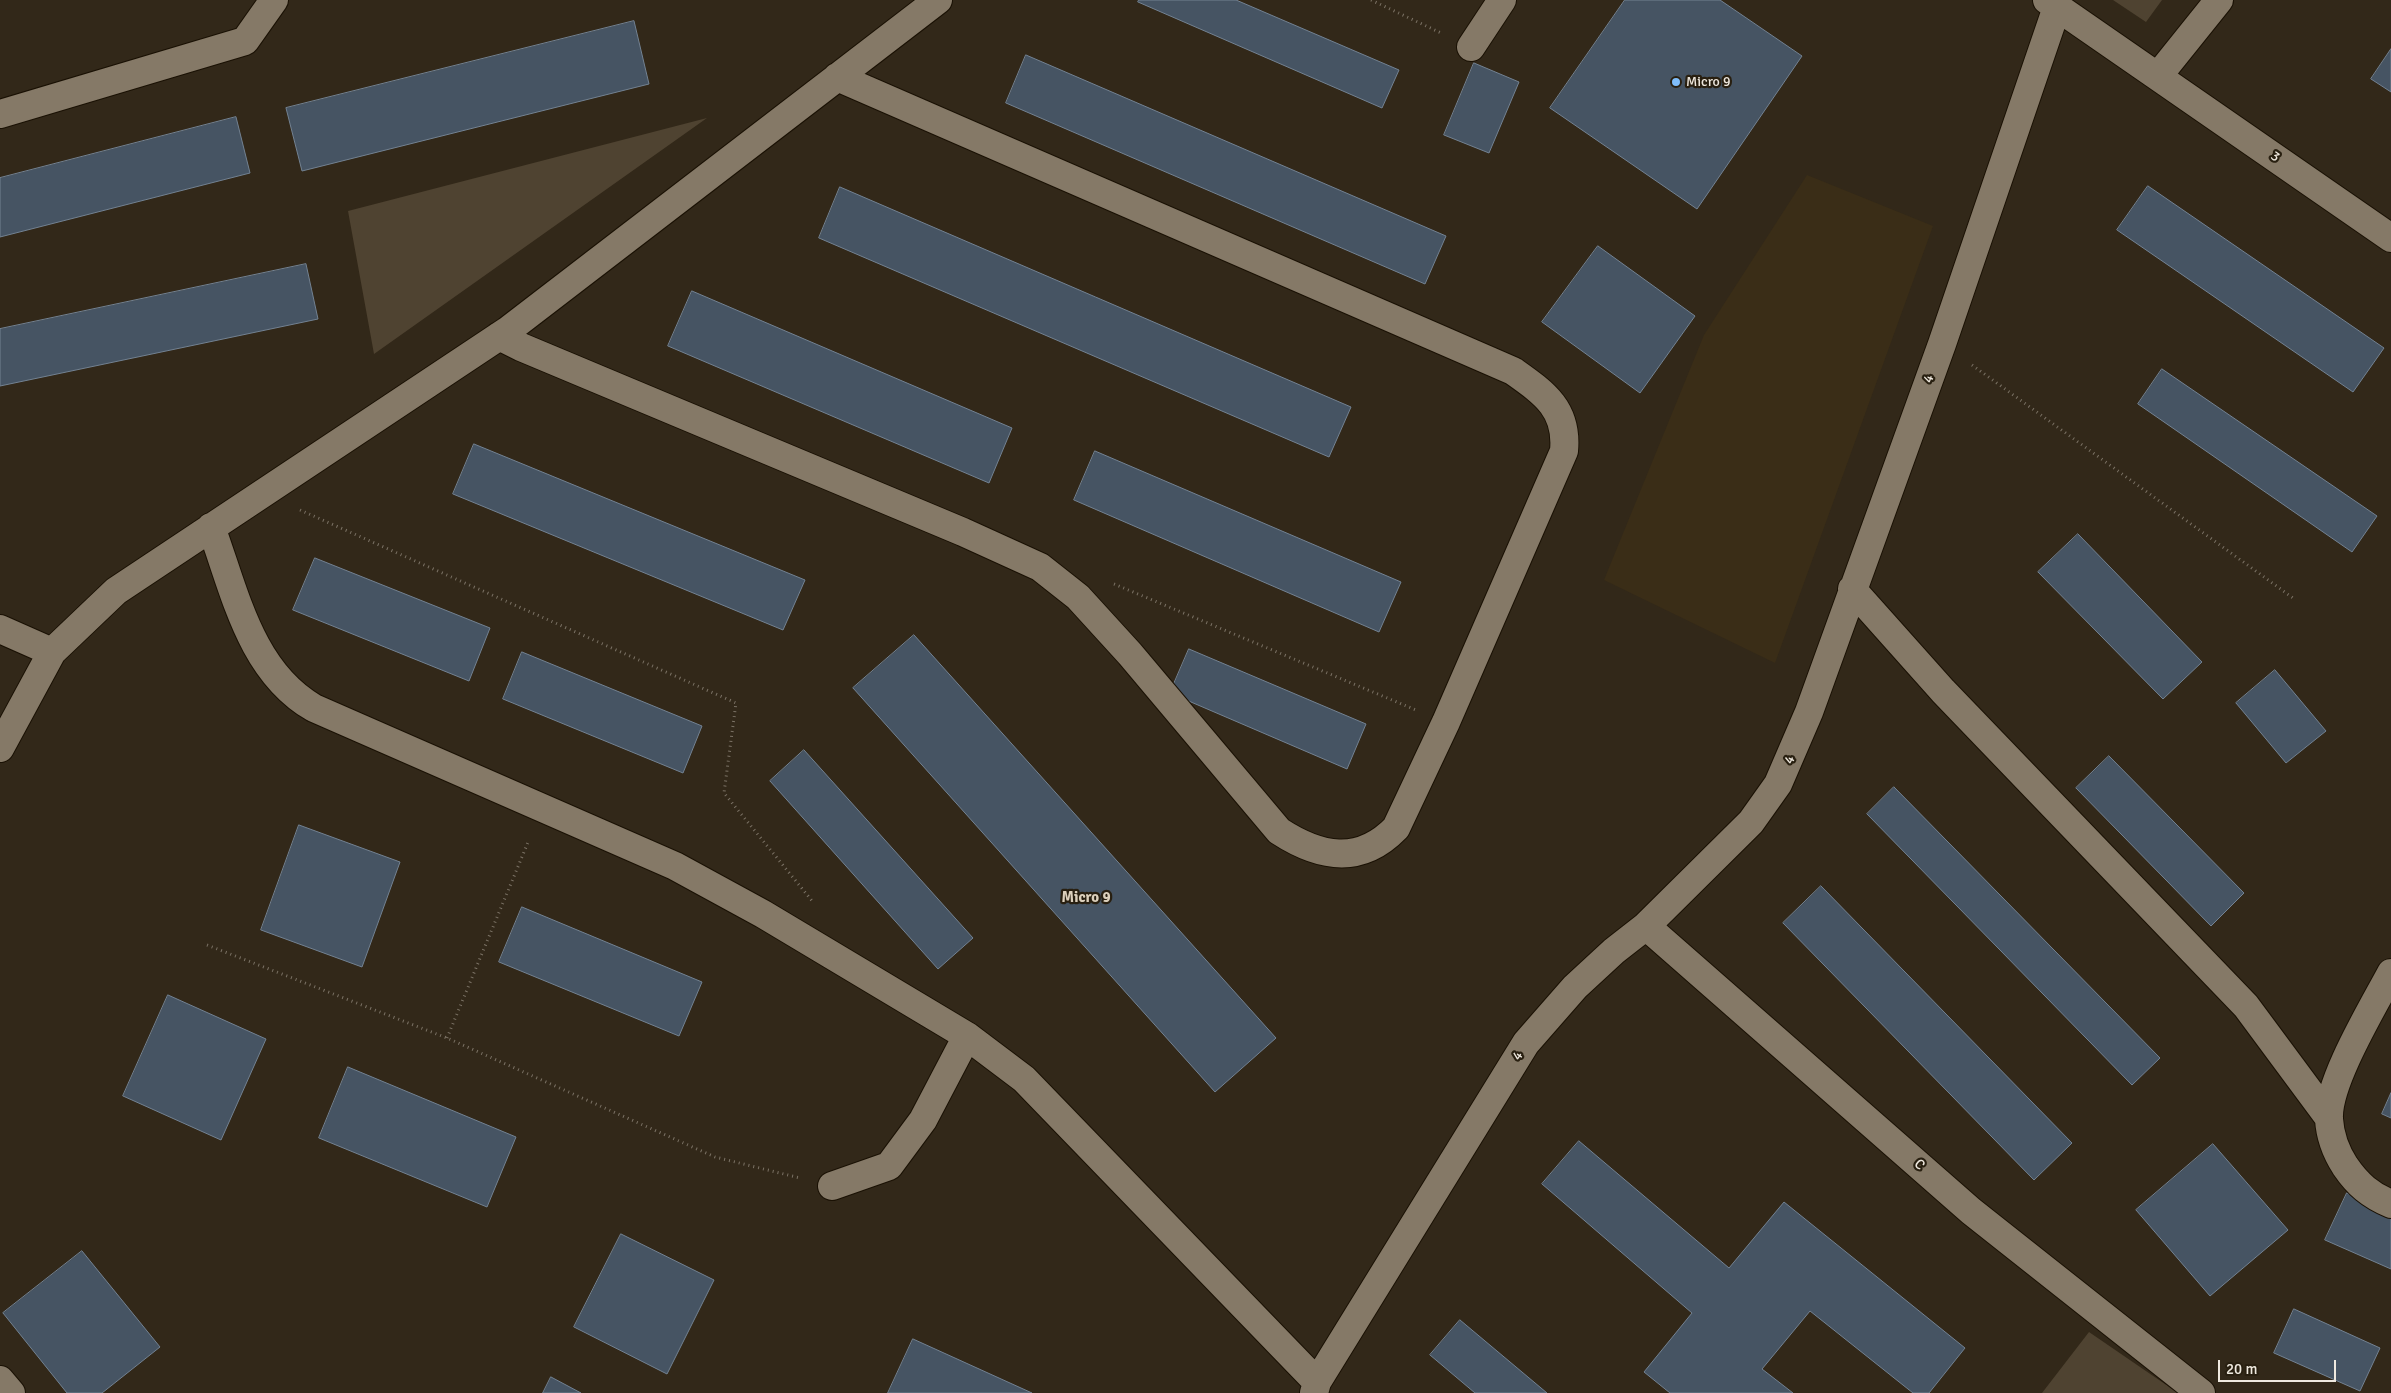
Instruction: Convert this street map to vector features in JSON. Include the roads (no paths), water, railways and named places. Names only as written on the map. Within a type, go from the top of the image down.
[{"type":"street","points":[[0,114],[244,41],[274,0]]},
{"type":"street","points":[[0,748],[52,652],[116,591],[499,336],[938,0]]},
{"type":"street","points":[[1471,47],[1502,0]]},
{"type":"street","points":[[2158,76],[2219,0]]},
{"type":"street","name":"3","points":[[2052,3],[2391,238]]},
{"type":"street","name":"4","points":[[1316,1388],[1526,1043],[1575,987],[1614,951],[1646,926],[1751,822],[1778,784],[1809,712],[1942,344],[2052,3]]},
{"type":"street","points":[[499,336],[521,347],[954,528],[1040,567],[1078,597],[1130,654],[1279,831],[1298,843],[1330,853],[1369,849],[1385,840],[1396,828],[1446,722],[1564,451],[1565,429],[1550,400],[1514,371],[837,77]]},
{"type":"street","points":[[210,527],[254,644],[271,671],[295,696],[314,708],[675,866],[709,883],[967,1036],[1024,1079],[1316,1388]]},
{"type":"street","points":[[1852,589],[1943,691],[2246,1006],[2329,1118]]},
{"type":"street","points":[[0,629],[52,652]]},
{"type":"street","name":"C","points":[[1646,926],[1971,1210],[2201,1393]]},
{"type":"street","points":[[2391,973],[2340,1073],[2332,1099],[2329,1118],[2335,1146],[2354,1180],[2373,1196],[2391,1204]]},
{"type":"street","points":[[832,1186],[889,1166],[922,1120],[967,1036]]},
{"type":"street","points":[[0,1380],[11,1393]]},
{"type":"place","name":"Micro 9","points":[[1676,82]]},
{"type":"district","name":"Micro 9","points":[[1086,898]]}]
